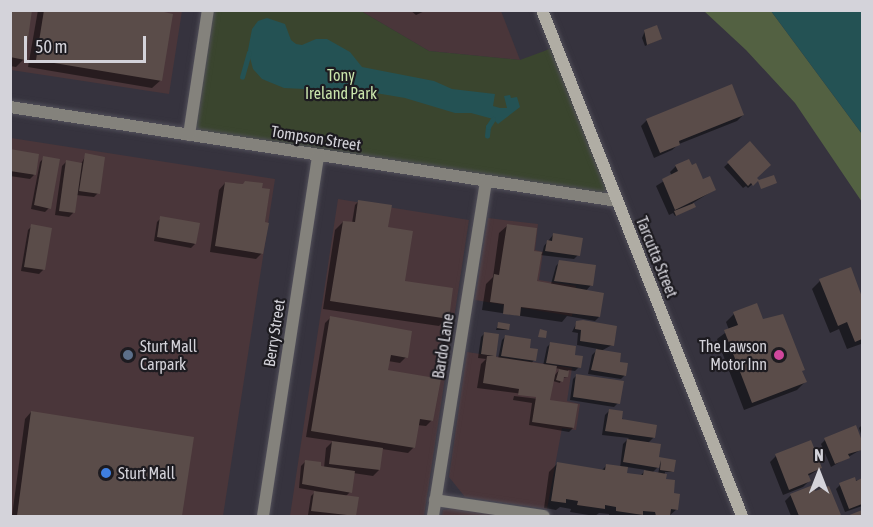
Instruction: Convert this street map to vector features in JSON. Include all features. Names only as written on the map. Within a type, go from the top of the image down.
[{"type":"street","points":[[189,135],[208,10]]},
{"type":"street","name":"Tarcutta Street","points":[[542,10],[742,516]]},
{"type":"street","name":"Tompson Street","points":[[10,107],[617,201]]},
{"type":"street","name":"Berry Street","points":[[263,516],[318,155]]},
{"type":"street","name":"Bardo Lane","points":[[433,516],[486,181]]},
{"type":"street","points":[[435,500],[544,516]]},
{"type":"shaded area","points":[[10,11],[182,11],[169,94],[11,70]]},
{"type":"shaded area","points":[[361,11],[501,11],[520,60],[429,51]]},
{"type":"shaded area","points":[[704,11],[771,11],[862,134],[862,202],[795,103],[746,50]]},
{"type":"shaded area","points":[[771,11],[862,11],[862,134]]},
{"type":"shaded area","points":[[267,18],[285,24],[291,40],[296,44],[302,45],[316,39],[327,39],[350,52],[362,67],[434,81],[452,89],[495,94],[493,106],[500,108],[507,108],[504,96],[510,95],[511,98],[517,97],[520,107],[498,124],[493,119],[471,113],[455,113],[405,98],[364,91],[341,95],[326,90],[284,88],[262,79],[253,69],[248,50],[252,29],[258,21]]},
{"type":"shaded area","points":[[11,138],[275,179],[223,516],[11,516]]},
{"type":"shaded area","points":[[338,199],[469,220],[424,516],[290,516]]},
{"type":"shaded area","points":[[488,218],[538,224],[535,250],[543,252],[539,280],[576,286],[572,316],[475,300]]},
{"type":"shaded area","points":[[467,352],[572,368],[567,401],[580,404],[576,430],[562,428],[547,509],[465,497],[449,477]]},
{"type":"shaded area","points":[[459,508],[505,516],[442,516],[443,510]]},
{"type":"green space","name":"Tony Ireland Park","points":[[208,11],[361,11],[429,51],[520,60],[555,47],[616,201],[189,135]]},
{"type":"building","points":[[10,10],[32,10],[25,60],[10,57]]},
{"type":"building","points":[[44,10],[155,10],[173,14],[162,81],[36,60]]},
{"type":"building","points":[[657,25],[662,39],[647,45],[644,30]]},
{"type":"building","points":[[732,84],[744,115],[679,141],[680,145],[660,153],[646,119]]},
{"type":"building","points":[[750,141],[771,165],[757,178],[759,180],[774,175],[777,183],[761,189],[758,181],[753,186],[751,183],[748,186],[727,162]]},
{"type":"building","points":[[10,149],[39,154],[36,175],[10,171]]},
{"type":"building","points":[[85,153],[105,157],[100,194],[79,191]]},
{"type":"building","points":[[43,156],[60,159],[51,209],[34,205]]},
{"type":"building","points":[[689,159],[692,165],[696,163],[703,179],[710,176],[716,190],[675,210],[662,179],[678,171],[675,165]]},
{"type":"building","points":[[66,160],[82,163],[75,213],[59,211]]},
{"type":"building","points":[[245,181],[263,183],[262,188],[270,189],[265,222],[269,223],[263,254],[215,246],[225,182],[243,184]]},
{"type":"building","points":[[358,200],[392,205],[388,227],[413,231],[405,281],[453,288],[449,319],[330,301],[343,221],[355,222]]},
{"type":"building","points":[[694,203],[696,207],[676,216],[674,211]]},
{"type":"building","points":[[160,216],[200,223],[196,244],[157,237]]},
{"type":"building","points":[[31,224],[52,228],[45,270],[24,267]]},
{"type":"building","points":[[507,224],[537,228],[534,251],[542,252],[537,281],[604,293],[600,317],[521,307],[520,316],[503,314],[504,304],[490,302],[494,274],[499,275]]},
{"type":"building","points":[[553,233],[583,238],[580,256],[545,251],[547,240],[552,241]]},
{"type":"building","points":[[559,260],[596,265],[593,286],[554,281]]},
{"type":"building","points":[[851,267],[862,297],[862,339],[855,342],[847,322],[838,326],[819,279]]},
{"type":"building","points":[[757,303],[763,319],[783,314],[805,370],[802,371],[807,382],[752,403],[724,330],[738,325],[733,312]]},
{"type":"building","points":[[330,316],[412,331],[408,358],[391,355],[388,370],[441,379],[433,421],[420,419],[415,448],[311,431]]},
{"type":"building","points":[[583,320],[617,326],[614,346],[580,341],[581,330],[575,329],[576,321]]},
{"type":"building","points":[[498,322],[510,324],[509,330],[497,328]]},
{"type":"building","points":[[540,329],[547,331],[546,338],[538,337]]},
{"type":"building","points":[[484,332],[499,334],[496,357],[557,366],[550,400],[578,404],[574,428],[532,422],[536,397],[518,395],[519,389],[483,383],[487,356],[494,356],[481,354]]},
{"type":"building","points":[[505,335],[531,339],[530,348],[538,349],[536,361],[501,356]]},
{"type":"building","points":[[550,342],[576,346],[575,355],[583,356],[581,368],[546,363]]},
{"type":"building","points":[[596,349],[621,353],[620,362],[628,363],[626,376],[591,370]]},
{"type":"building","points":[[559,369],[569,371],[568,377],[564,377],[563,382],[556,380]]},
{"type":"building","points":[[576,374],[624,381],[620,404],[573,397]]},
{"type":"building","points":[[609,409],[623,411],[622,419],[657,425],[655,438],[605,431]]},
{"type":"building","name":"Sturt Mall","points":[[31,411],[194,437],[182,516],[17,516]]},
{"type":"building","points":[[856,425],[862,441],[862,450],[848,454],[850,458],[835,464],[824,438]]},
{"type":"building","points":[[627,439],[661,444],[659,457],[676,460],[674,472],[660,470],[661,460],[659,468],[623,462]]},
{"type":"building","points":[[811,440],[822,468],[808,474],[811,481],[789,490],[775,454]]},
{"type":"building","points":[[332,441],[383,448],[380,470],[329,464]]},
{"type":"building","points":[[305,460],[321,462],[321,466],[355,471],[352,493],[302,484]]},
{"type":"building","points":[[557,462],[605,470],[606,464],[628,467],[627,473],[643,475],[644,470],[667,474],[666,479],[675,480],[674,493],[680,494],[678,510],[671,509],[670,516],[656,516],[655,512],[643,511],[643,515],[616,511],[616,507],[605,505],[605,509],[577,505],[578,501],[566,499],[566,503],[551,501]]},
{"type":"building","points":[[855,477],[856,481],[862,478],[862,504],[849,509],[839,483]]},
{"type":"building","points":[[813,485],[815,491],[829,486],[841,515],[799,516],[790,494]]},
{"type":"building","points":[[314,491],[359,497],[356,516],[311,511]]},
{"type":"building","points":[[862,510],[862,516],[847,516]]},
{"type":"waterway","points":[[242,77],[249,53]]},
{"type":"waterway","points":[[487,136],[488,127],[493,119]]},
{"type":"place","name":"Sturt Mall Carpark","points":[[128,355]]},
{"type":"place","name":"The Lawson Motor Inn","points":[[779,355]]},
{"type":"place","name":"Sturt Mall","points":[[106,473]]}]
